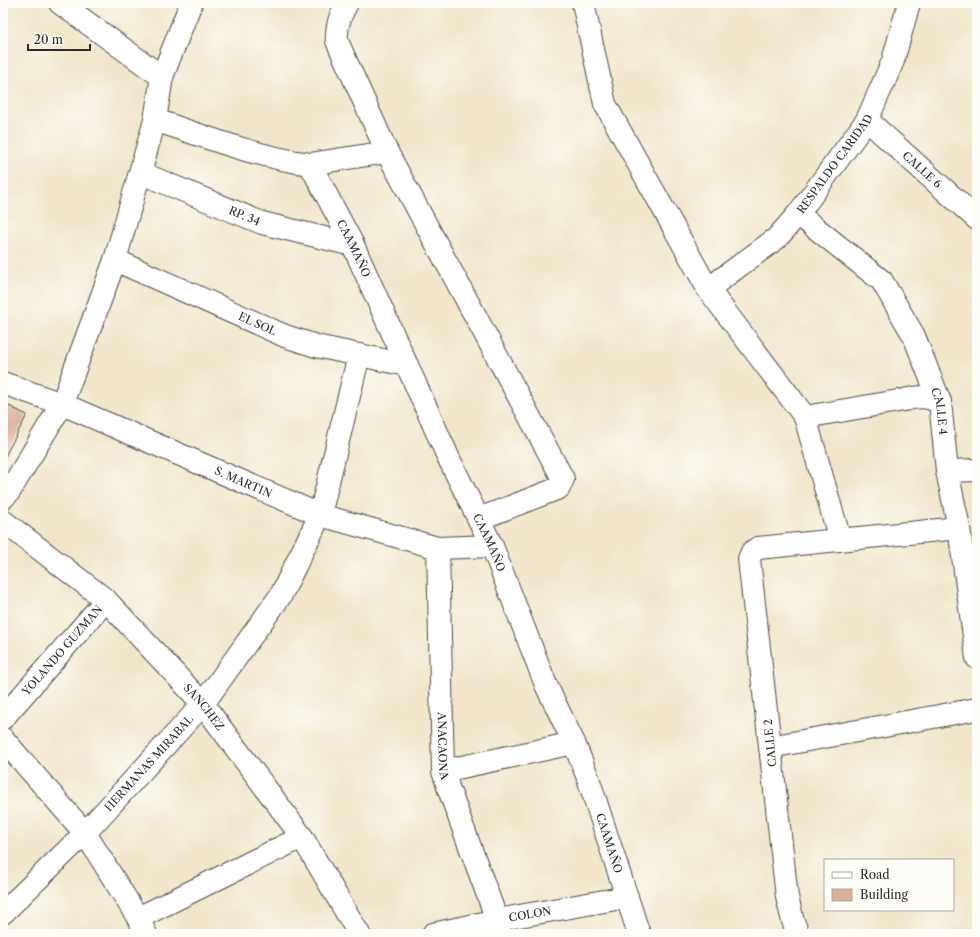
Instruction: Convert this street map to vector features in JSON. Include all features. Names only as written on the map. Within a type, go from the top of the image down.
[{"type":"street","points":[[60,3],[162,77]]},
{"type":"street","points":[[3,498],[9,492],[62,404],[115,260],[155,120],[162,77],[191,3]]},
{"type":"street","points":[[348,3],[340,16],[336,29],[336,41],[387,152],[563,479],[559,488],[479,519]]},
{"type":"street","points":[[584,3],[605,104],[708,289],[805,417],[840,540],[959,528]]},
{"type":"street","name":"RESPALDO CARIDAD","points":[[708,289],[777,238],[798,214],[867,120],[893,61],[909,3]]},
{"type":"street","points":[[155,120],[267,155],[310,164],[387,152]]},
{"type":"street","name":"CALLE 6","points":[[867,120],[977,217]]},
{"type":"street","name":"CAAMAÑO","points":[[310,164],[353,245],[449,459],[492,546],[546,685],[574,743],[588,778],[639,934]]},
{"type":"street","name":"RP. 34","points":[[141,173],[262,223],[353,245]]},
{"type":"street","name":"CALLE 4","points":[[798,214],[882,281],[914,336],[940,402],[947,471],[959,528],[977,658]]},
{"type":"street","name":"EL SOL","points":[[115,260],[285,336],[316,346],[407,364]]},
{"type":"street","name":"HERMANAS MIRABAL","points":[[3,913],[84,833],[203,704],[281,596],[320,514],[359,355]]},
{"type":"street","name":"S. MARTIN","points":[[3,383],[62,404],[320,514],[438,548],[492,546]]},
{"type":"street","points":[[805,417],[904,400],[918,396],[927,397],[940,402]]},
{"type":"street","points":[[947,471],[977,470]]},
{"type":"street","name":"SANCHEZ","points":[[3,521],[106,600],[203,704],[302,837],[359,934]]},
{"type":"street","name":"CALLE 2","points":[[798,934],[787,897],[749,559],[752,552],[758,548],[840,540]]},
{"type":"street","name":"ANACAONA","points":[[438,548],[443,771],[498,927]]},
{"type":"street","name":"YOLANDO GUZMAN","points":[[3,718],[106,600]]},
{"type":"street","points":[[770,747],[977,709]]},
{"type":"street","points":[[3,739],[84,833],[142,926],[302,837]]},
{"type":"street","points":[[443,771],[574,743]]},
{"type":"street","name":"COLON","points":[[433,934],[498,927],[627,897]]},
{"type":"building","points":[[3,403],[27,415],[3,460]]}]
